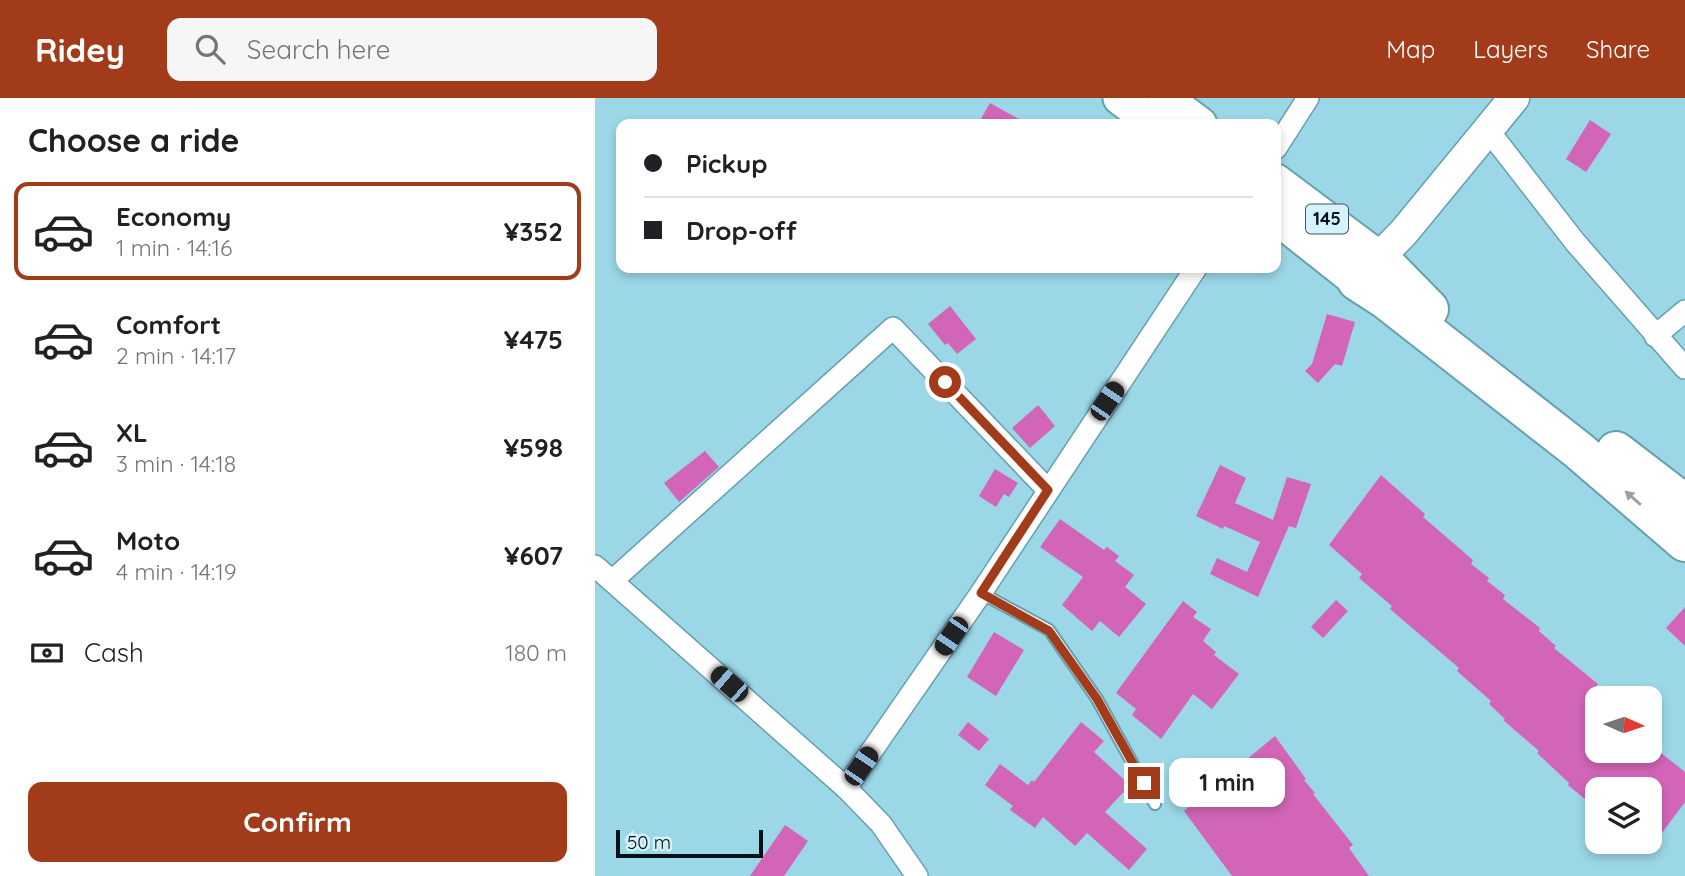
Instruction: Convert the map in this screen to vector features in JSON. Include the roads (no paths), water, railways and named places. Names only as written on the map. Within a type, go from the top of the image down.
[{"type":"highway","points":[[1368,269],[1419,301],[1685,504]]},
{"type":"highway","points":[[1368,269],[1385,299],[1578,450],[1685,542]]},
{"type":"main road","points":[[1120,98],[1148,119]]},
{"type":"main road","points":[[1165,98],[1193,119]]},
{"type":"main road","points":[[1368,269],[1403,232],[1514,98]]},
{"type":"main road","name":"145","points":[[1281,186],[1368,269]]},
{"type":"main road","name":"145","points":[[1281,220],[1368,269]]},
{"type":"street","points":[[1281,140],[1308,98]]},
{"type":"street","points":[[1488,130],[1575,242],[1685,368]]},
{"type":"street","points":[[846,788],[981,593],[1193,273]]},
{"type":"street","points":[[1655,336],[1685,311]]},
{"type":"street","points":[[612,582],[893,328],[1048,490]]},
{"type":"street","points":[[595,566],[846,788],[881,824],[917,876]]},
{"type":"lane","points":[[981,593],[1049,631],[1097,699],[1155,804]]}]
